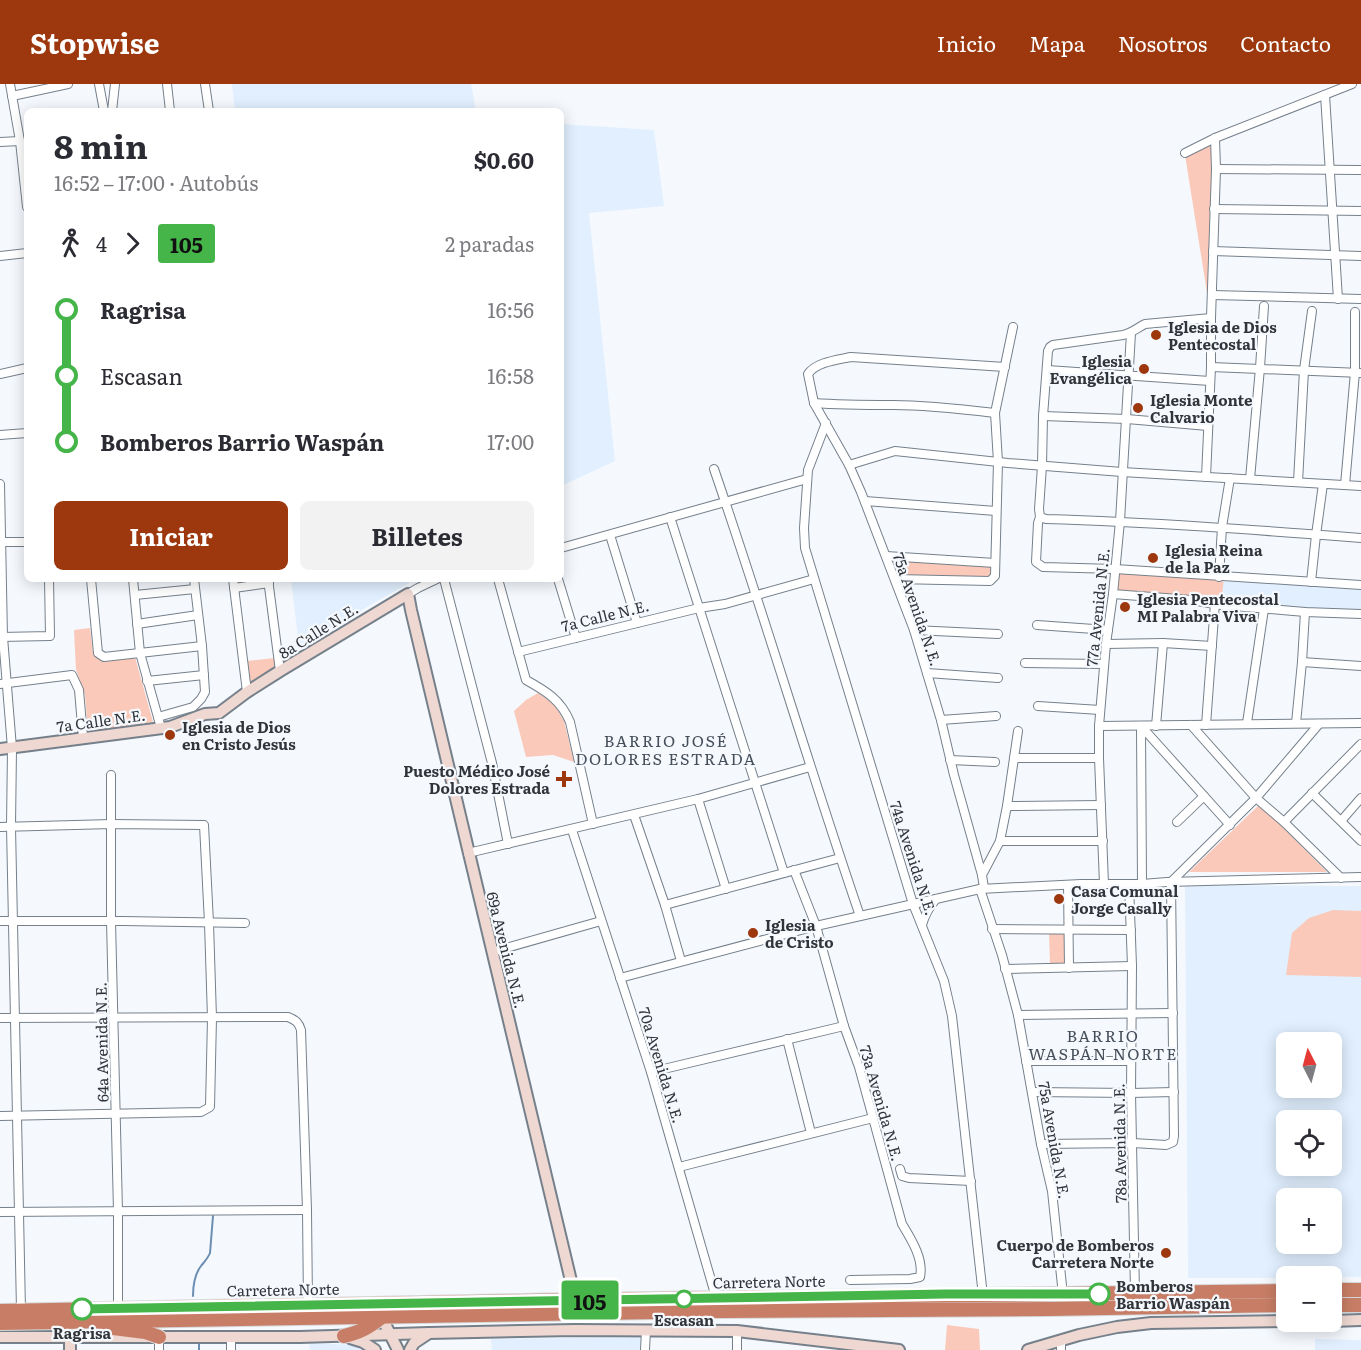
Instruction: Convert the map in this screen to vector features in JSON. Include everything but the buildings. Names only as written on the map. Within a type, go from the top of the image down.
[{"type":"highway","points":[[1342,1290],[1361,1290]]},
{"type":"highway","name":"Carretera Norte","points":[[0,1323],[381,1317],[577,1307],[718,1305],[939,1295],[1276,1291]]},
{"type":"highway","name":"Carretera Norte","points":[[0,1311],[502,1302],[577,1307]]},
{"type":"highway","points":[[344,1336],[360,1332],[381,1317],[392,1313],[465,1311],[502,1302]]},
{"type":"highway","name":"Carretera Norte","points":[[718,1305],[932,1310],[1276,1305]]},
{"type":"highway","points":[[1342,1305],[1361,1305]]},
{"type":"highway","points":[[374,1335],[381,1317]]},
{"type":"highway","points":[[93,1321],[104,1327],[145,1332],[159,1344]]},
{"type":"street","points":[[10,84],[24,153]]},
{"type":"street","points":[[12,96],[68,84]]},
{"type":"street","points":[[99,84],[103,108]]},
{"type":"street","points":[[112,108],[115,84]]},
{"type":"street","points":[[167,84],[170,108]]},
{"type":"street","points":[[205,84],[209,108]]},
{"type":"street","points":[[1185,153],[1215,138],[1352,84]]},
{"type":"street","points":[[1325,95],[1338,299]]},
{"type":"street","points":[[1206,477],[1211,367],[1215,138]]},
{"type":"street","points":[[0,142],[20,141]]},
{"type":"street","points":[[1215,169],[1361,170]]},
{"type":"street","points":[[1215,209],[1361,211]]},
{"type":"street","points":[[1213,251],[1361,256]]},
{"type":"street","points":[[0,256],[24,253]]},
{"type":"street","points":[[1212,295],[1361,299]]},
{"type":"street","points":[[1250,479],[1264,306]]},
{"type":"street","points":[[1298,482],[1304,370],[1312,311]]},
{"type":"street","points":[[1345,485],[1358,373],[1355,312]]},
{"type":"street","points":[[1211,318],[1145,324],[1131,333],[1050,347],[1043,416],[1037,564],[1042,567],[1115,569],[1361,585]]},
{"type":"street","points":[[895,579],[990,581],[995,576],[998,462],[995,413],[1013,327]]},
{"type":"street","name":"77a Avenida N.E.","points":[[1104,884],[1099,726],[1120,521],[1131,333]]},
{"type":"street","name":"75a Avenida N.E.","points":[[1005,367],[851,357],[834,360],[809,371],[808,380],[814,403],[849,465],[865,501],[914,630],[941,720],[981,873],[982,888],[992,929],[1018,1015],[1052,1191],[1063,1294]]},
{"type":"street","points":[[1211,367],[1358,373]]},
{"type":"street","points":[[0,374],[24,369]]},
{"type":"street","points":[[1047,370],[1210,381]]},
{"type":"street","points":[[814,403],[848,406],[937,407],[995,413]]},
{"type":"street","points":[[1043,416],[1127,419],[1208,426]]},
{"type":"street","name":"74a Avenida N.E.","points":[[826,423],[808,470],[805,548],[913,904],[944,981],[952,1016],[984,1310]]},
{"type":"street","points":[[0,435],[24,434]]},
{"type":"street","points":[[849,465],[895,451],[1042,466],[1361,486]]},
{"type":"street","points":[[714,469],[860,916]]},
{"type":"street","points":[[1219,577],[1222,527],[1230,478]]},
{"type":"street","points":[[564,547],[807,479]]},
{"type":"street","points":[[0,484],[4,684],[12,748],[11,827],[21,1310]]},
{"type":"street","points":[[1311,582],[1323,484]]},
{"type":"street","points":[[865,501],[996,511]]},
{"type":"street","points":[[670,517],[784,873]]},
{"type":"street","points":[[1040,517],[1222,527],[1361,538]]},
{"type":"street","points":[[610,535],[637,623]]},
{"type":"street","points":[[1,542],[24,542]]},
{"type":"street","points":[[886,556],[995,563]]},
{"type":"street","points":[[699,608],[725,604],[814,579]]},
{"type":"street","points":[[2,637],[51,636],[49,582]]},
{"type":"street","points":[[91,582],[98,653],[104,657],[202,646]]},
{"type":"street","points":[[133,582],[140,652],[159,722],[193,707],[205,692],[194,582]]},
{"type":"street","points":[[233,582],[247,692]]},
{"type":"street","points":[[234,588],[264,582]]},
{"type":"street","points":[[269,582],[280,671]]},
{"type":"street","name":"8a Calle N.E.","points":[[219,713],[280,671],[431,582]]},
{"type":"street","points":[[445,582],[492,763],[508,844]]},
{"type":"street","points":[[499,582],[526,680],[544,689],[565,709],[593,824]]},
{"type":"street","points":[[559,582],[576,638]]},
{"type":"street","points":[[135,595],[195,589]]},
{"type":"street","name":"69a Avenida N.E.","points":[[408,594],[577,1307]]},
{"type":"street","points":[[1113,594],[1264,609],[1361,614]]},
{"type":"street","points":[[1206,726],[1215,603]]},
{"type":"street","name":"7a Calle N.E.","points":[[518,652],[699,608]]},
{"type":"street","points":[[1247,723],[1264,609]]},
{"type":"street","points":[[1296,723],[1305,612]]},
{"type":"street","points":[[137,624],[198,615]]},
{"type":"street","points":[[1036,625],[1108,630]]},
{"type":"street","points":[[914,630],[998,634]]},
{"type":"street","points":[[1106,644],[1212,646]]},
{"type":"street","points":[[1156,726],[1163,644]]},
{"type":"street","points":[[1302,662],[1361,666]]},
{"type":"street","points":[[1025,663],[1104,664]]},
{"type":"street","points":[[927,673],[998,678]]},
{"type":"street","points":[[4,684],[72,675],[79,690],[83,737]]},
{"type":"street","points":[[147,681],[204,675]]},
{"type":"street","points":[[1038,706],[1100,710]]},
{"type":"street","name":"7a Calle N.E.","points":[[0,749],[83,737],[159,722],[170,727],[205,714],[219,713]]},
{"type":"street","points":[[941,720],[996,716]]},
{"type":"street","points":[[1099,726],[1361,723]]},
{"type":"street","points":[[1041,1143],[1166,1145],[1173,1142],[1171,882],[1256,798],[1319,724]]},
{"type":"street","points":[[1191,725],[1256,798],[1341,878]]},
{"type":"street","points":[[1142,726],[1230,825]]},
{"type":"street","points":[[1142,726],[1142,884]]},
{"type":"street","points":[[981,873],[1000,841],[1018,731]]},
{"type":"street","points":[[1284,822],[1361,744]]},
{"type":"street","points":[[1014,758],[1099,758]]},
{"type":"street","points":[[950,760],[995,762]]},
{"type":"street","points":[[468,854],[698,799],[810,766]]},
{"type":"street","name":"64a Avenida N.E.","points":[[111,775],[111,921],[118,1308]]},
{"type":"street","points":[[1312,793],[1361,841]]},
{"type":"street","points":[[1177,822],[1203,796]]},
{"type":"street","points":[[1341,821],[1361,798]]},
{"type":"street","points":[[698,799],[726,889]]},
{"type":"street","points":[[1007,806],[1101,805]]},
{"type":"street","points":[[634,814],[665,905],[681,961]]},
{"type":"street","points":[[0,827],[112,824],[204,825],[212,1018],[210,1107],[201,1112],[0,1116]]},
{"type":"street","name":"70a Avenida N.E.","points":[[572,830],[651,1072],[718,1305]]},
{"type":"street","points":[[1000,841],[1103,842]]},
{"type":"street","points":[[665,905],[840,858]]},
{"type":"street","name":"73a Avenida N.E.","points":[[794,870],[816,926],[844,1026],[859,1067],[902,1224],[915,1245],[921,1270],[920,1277],[910,1279],[850,1280]]},
{"type":"street","points":[[620,978],[816,926],[982,888],[1361,877]]},
{"type":"street","name":"78a Avenida N.E.","points":[[1129,884],[1135,1293]]},
{"type":"street","points":[[1068,885],[1069,968]]},
{"type":"street","points":[[922,926],[930,905],[936,898]]},
{"type":"street","points":[[0,921],[244,923]]},
{"type":"street","points":[[492,952],[601,921]]},
{"type":"street","points":[[992,929],[1131,930]]},
{"type":"street","points":[[1005,969],[1132,966]]},
{"type":"street","points":[[1018,1015],[1173,1013]]},
{"type":"street","points":[[0,1018],[288,1017],[297,1022],[301,1030],[308,1210],[308,1305]]},
{"type":"street","points":[[651,1072],[844,1026]]},
{"type":"street","points":[[787,1039],[811,1133]]},
{"type":"street","points":[[1026,1061],[1131,1061]]},
{"type":"street","points":[[1032,1092],[1131,1094],[1174,1092]]},
{"type":"street","points":[[679,1167],[873,1118]]},
{"type":"street","points":[[900,1169],[903,1176],[909,1178],[971,1181]]},
{"type":"street","points":[[0,1212],[308,1210]]},
{"type":"street","points":[[366,1304],[379,1311],[398,1350]]},
{"type":"street","points":[[1342,1321],[1361,1320]]},
{"type":"street","points":[[1028,1350],[1061,1345],[1118,1327],[1151,1323],[1276,1321]]},
{"type":"street","points":[[645,1350],[646,1330]]},
{"type":"street","points":[[737,1331],[737,1350]]},
{"type":"street","points":[[0,1337],[70,1337],[159,1344],[231,1337],[344,1336],[429,1332],[737,1331],[838,1346],[899,1350]]},
{"type":"street","points":[[410,1350],[414,1343],[429,1332]]},
{"type":"street","points":[[374,1335],[381,1350]]},
{"type":"street","points":[[344,1336],[363,1342],[375,1350]]},
{"type":"street","points":[[70,1337],[70,1350]]},
{"type":"street","points":[[231,1337],[231,1350]]},
{"type":"shaded area","points":[[232,84],[471,84],[475,108],[235,108]]},
{"type":"shaded area","points":[[564,124],[654,130],[664,206],[589,213],[615,461],[564,485]]},
{"type":"shaded area","points":[[1215,141],[1208,299],[1185,155]]},
{"type":"shaded area","points":[[894,553],[995,561],[994,584],[906,580]]},
{"type":"shaded area","points":[[1115,571],[1224,577],[1221,605],[1113,594]]},
{"type":"shaded area","points":[[1224,577],[1361,587],[1361,612],[1221,605]]},
{"type":"shaded area","points":[[291,582],[409,582],[409,583],[299,646]]},
{"type":"shaded area","points":[[90,628],[93,653],[102,662],[135,657],[153,722],[88,732],[85,695],[76,670],[74,630]]},
{"type":"shaded area","points":[[275,658],[274,668],[250,682],[247,679],[246,661]]},
{"type":"shaded area","points":[[538,693],[554,704],[564,721],[574,762],[553,755],[526,757],[514,711]]},
{"type":"shaded area","points":[[1260,804],[1327,872],[1189,872]]},
{"type":"shaded area","points":[[1185,885],[1361,886],[1361,1277],[1342,1277],[1342,1266],[1276,1266],[1276,1278],[1188,1278]]},
{"type":"shaded area","points":[[1333,910],[1361,911],[1361,977],[1286,975],[1292,933],[1309,918]]},
{"type":"shaded area","points":[[1049,933],[1067,933],[1068,965],[1050,965]]},
{"type":"shaded area","points":[[947,1325],[979,1329],[980,1350],[945,1350]]},
{"type":"shaded area","points":[[643,1337],[643,1350],[492,1350],[491,1339]]},
{"type":"shaded area","points":[[1315,1339],[1361,1340],[1361,1350],[1315,1350]]},
{"type":"shaded area","points":[[309,1343],[356,1345],[366,1350],[310,1350]]},
{"type":"waterway","points":[[193,1296],[197,1273],[210,1253],[213,1216]]},
{"type":"waterway","points":[[199,1343],[199,1350]]},
{"type":"bus line","name":"105","points":[[82,1309],[945,1294],[1099,1294]]},
{"type":"place","name":"Iglesia de Dios Pentecostal","points":[[1156,335]]},
{"type":"place","name":"Iglesia Evangélica","points":[[1144,369]]},
{"type":"place","name":"Iglesia Monte Calvario","points":[[1138,408]]},
{"type":"place","name":"Iglesia Reina de la Paz","points":[[1153,558]]},
{"type":"place","name":"Iglesia Pentecostal MI Palabra Viva","points":[[1125,607]]},
{"type":"place","name":"Iglesia de Dios en Cristo Jesús","points":[[170,735]]},
{"type":"place","name":"Puesto Médico José Dolores Estrada","points":[[564,779]]},
{"type":"place","name":"Casa Comunal Jorge Casally","points":[[1059,899]]},
{"type":"place","name":"Iglesia de Cristo","points":[[753,933]]},
{"type":"place","name":"Cuerpo de Bomberos Carretera Norte","points":[[1166,1253]]},
{"type":"place","name":"Bomberos Barrio Waspán","points":[[1099,1294]]},
{"type":"place","name":"Escasan","points":[[684,1299]]},
{"type":"place","name":"Ragrisa","points":[[82,1309]]},
{"type":"district","name":"BARRIO JOSÉ DOLORES ESTRADA","points":[[666,749]]},
{"type":"district","name":"BARRIO WASPÁN NORTE","points":[[1103,1044]]}]
